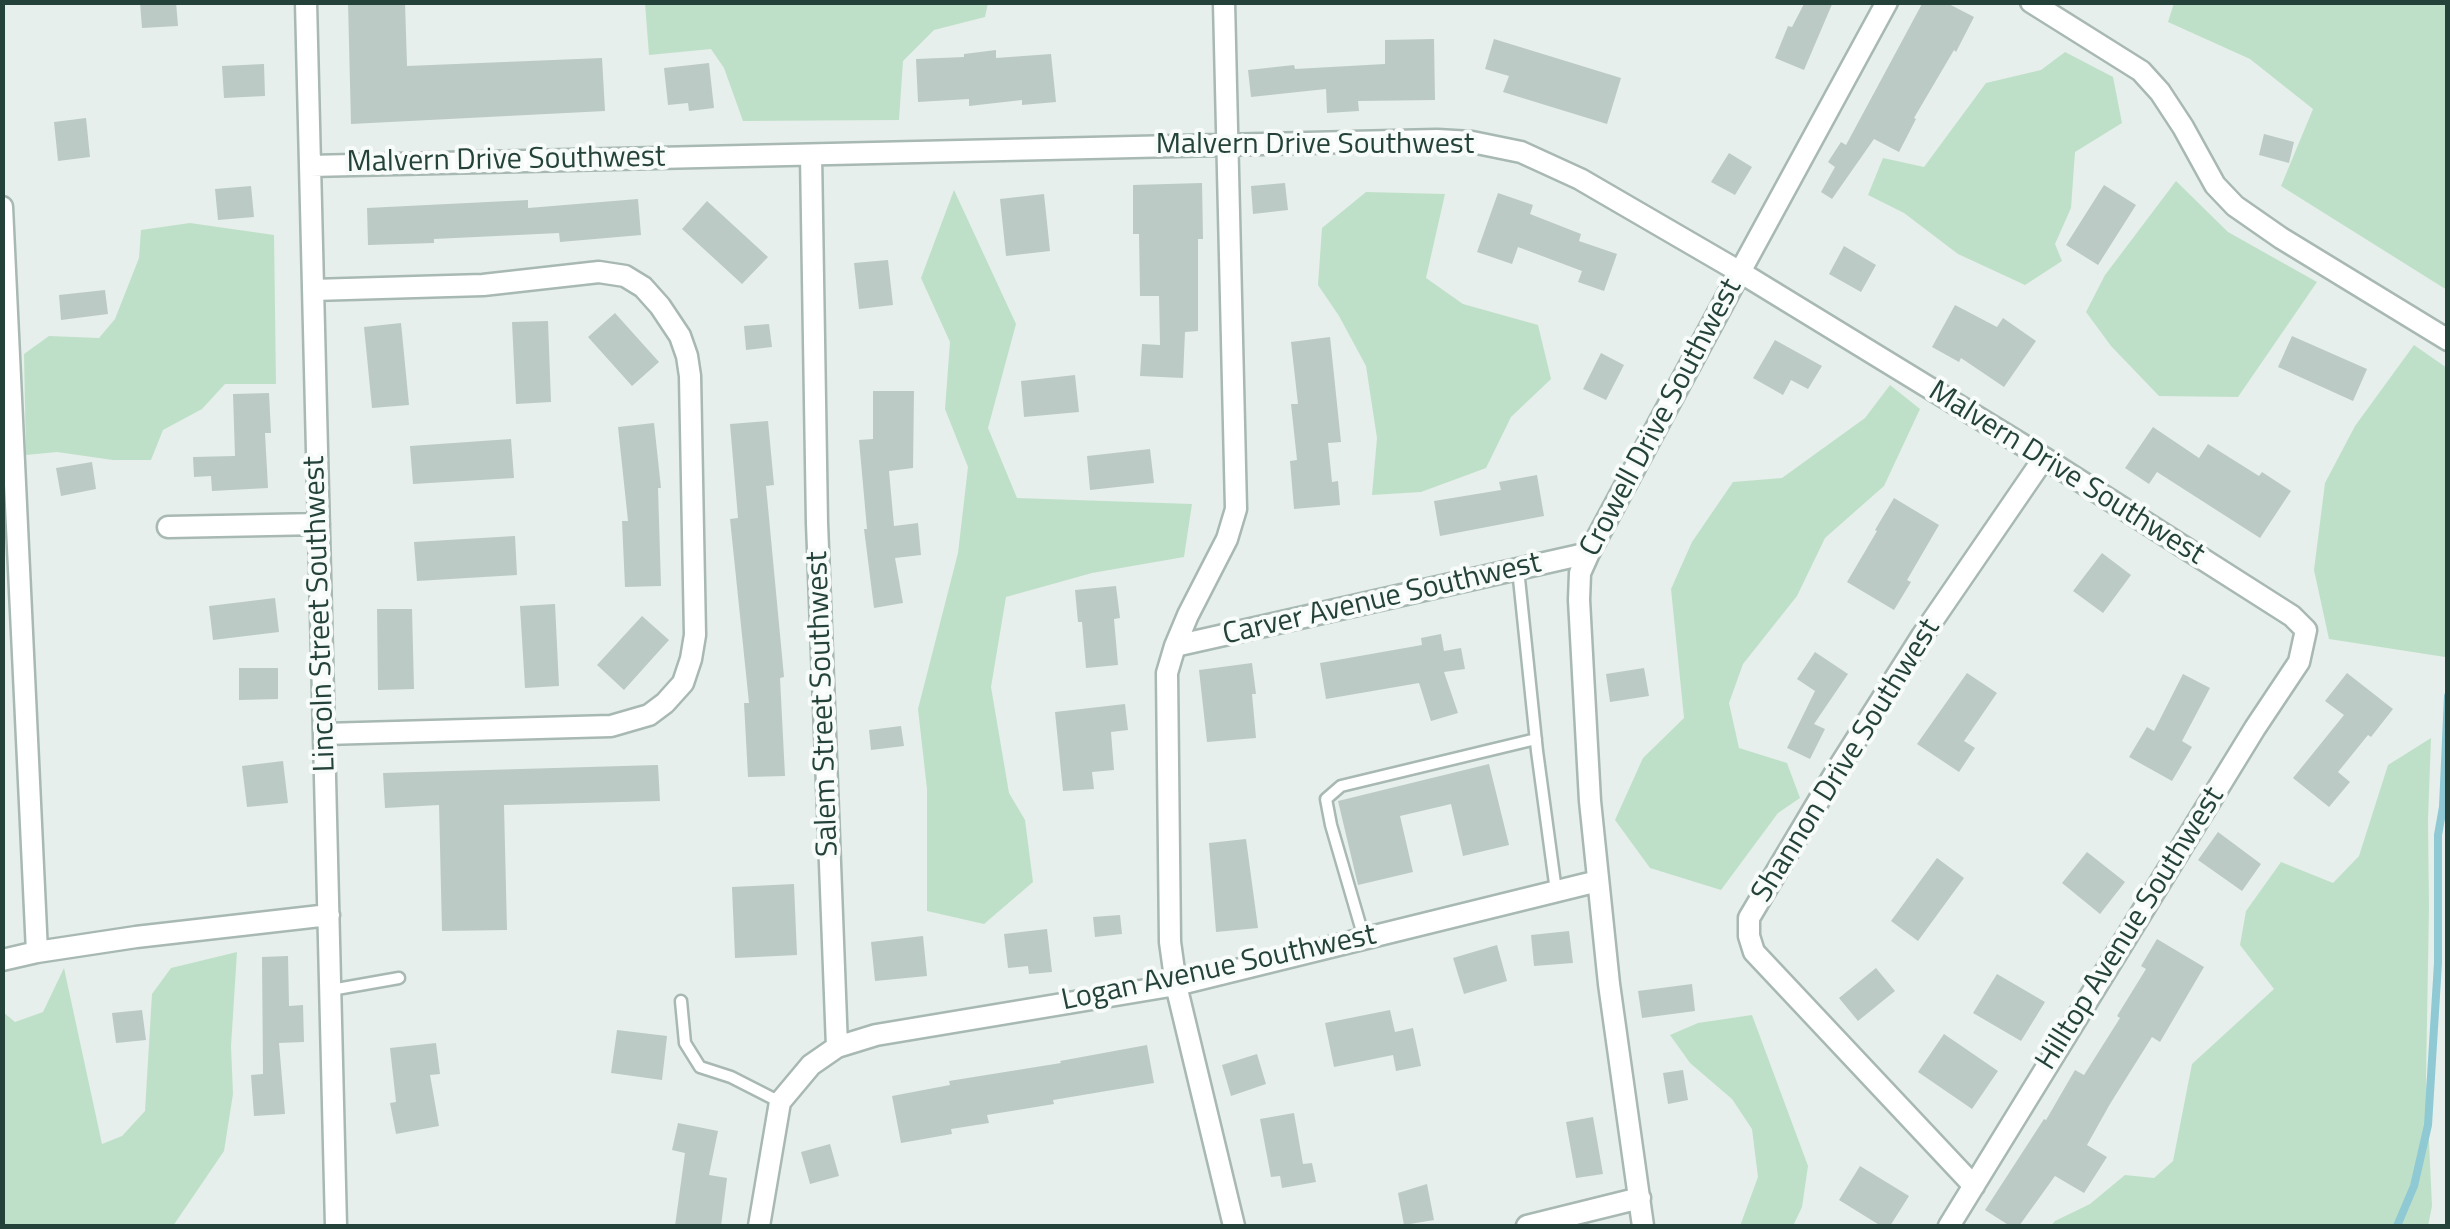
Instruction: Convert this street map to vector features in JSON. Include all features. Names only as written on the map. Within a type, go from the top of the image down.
[{"type":"street","name":"Lincoln Street Southwest","points":[[306,2],[336,1226]]},
{"type":"street","points":[[1224,2],[1236,508],[1227,539],[1174,646],[1167,673],[1170,942],[1176,985],[1234,1226]]},
{"type":"street","name":"Crowell Drive Southwest","points":[[1643,1226],[1608,984],[1590,801],[1580,573],[1887,2]]},
{"type":"street","points":[[2032,2],[2141,72],[2183,126],[2215,185],[2235,206],[2448,340]]},
{"type":"street","name":"Malvern Drive Southwest","points":[[310,166],[1436,140],[1472,142],[1521,152],[1580,179],[1740,272],[2044,458],[2292,616],[2306,630]]},
{"type":"street","name":"Salem Street Southwest","points":[[810,154],[817,523],[837,1046]]},
{"type":"street","points":[[2,206],[37,952]]},
{"type":"street","points":[[313,290],[483,284],[599,272],[624,276],[643,287],[680,336],[690,376],[694,634],[683,683],[665,704],[649,715],[611,726],[324,734]]},
{"type":"street","name":"Shannon Drive Southwest","points":[[1974,1186],[1754,952],[1749,918],[1922,636],[2044,458]]},
{"type":"street","points":[[168,527],[319,524]]},
{"type":"street","name":"Carver Avenue Southwest","points":[[1174,646],[1588,553]]},
{"type":"street","name":"Hilltop Avenue Southwest","points":[[1949,1226],[2299,662],[2306,630]]},
{"type":"street","name":"Logan Avenue Southwest","points":[[837,1046],[876,1035],[1176,985],[1598,882]]},
{"type":"street","points":[[2,960],[136,937],[329,915]]},
{"type":"street","points":[[758,1226],[780,1102],[811,1065],[837,1046]]},
{"type":"street","points":[[1527,1226],[1640,1198]]},
{"type":"lane","points":[[1518,569],[1556,892]]},
{"type":"lane","points":[[1364,939],[1326,799],[1341,786],[1536,739]]},
{"type":"lane","points":[[331,990],[399,978]]},
{"type":"lane","points":[[682,1001],[685,1043],[700,1068],[731,1077],[780,1102]]},
{"type":"green space","points":[[645,2],[988,3],[985,17],[934,30],[903,61],[899,120],[743,121],[724,68],[711,49],[649,55]]},
{"type":"green space","points":[[2174,3],[2447,3],[2447,290],[2281,186],[2313,109],[2250,59],[2168,22]]},
{"type":"green space","points":[[2065,52],[2113,77],[2122,123],[2075,152],[2071,208],[2055,244],[2062,261],[2025,285],[1958,254],[1904,213],[1868,195],[1883,158],[1924,167],[1986,83],[2041,70]]},
{"type":"green space","points":[[2176,181],[2228,232],[2317,282],[2238,397],[2159,396],[2111,346],[2086,312],[2105,275]]},
{"type":"green space","points":[[954,190],[1016,324],[988,428],[1017,498],[1192,504],[1184,557],[1092,573],[1006,597],[991,687],[1009,793],[1025,820],[1033,882],[984,924],[927,911],[927,789],[918,709],[958,553],[968,467],[945,409],[950,342],[921,278]]},
{"type":"green space","points":[[1366,192],[1445,194],[1426,278],[1463,304],[1538,325],[1551,379],[1511,417],[1486,468],[1421,492],[1372,495],[1377,438],[1366,366],[1318,285],[1322,228]]},
{"type":"green space","points":[[190,223],[274,235],[276,384],[225,384],[202,409],[163,430],[151,460],[113,460],[57,452],[26,455],[24,354],[49,336],[99,338],[115,319],[139,258],[141,230]]},
{"type":"green space","points":[[2414,345],[2447,368],[2445,657],[2329,639],[2314,570],[2325,483],[2355,426]]},
{"type":"green space","points":[[1890,385],[1920,409],[1884,486],[1825,538],[1797,596],[1743,664],[1729,703],[1739,748],[1787,763],[1800,798],[1778,813],[1721,890],[1650,868],[1615,820],[1643,758],[1684,718],[1671,589],[1692,542],[1733,482],[1782,478],[1865,418]]},
{"type":"green space","points":[[2431,738],[2426,1077],[2432,1206],[2428,1226],[2051,1226],[2090,1204],[2125,1175],[2154,1178],[2173,1161],[2192,1064],[2274,989],[2240,945],[2246,911],[2281,862],[2333,883],[2359,856],[2388,765]]},
{"type":"green space","points":[[237,952],[231,1046],[233,1094],[224,1151],[173,1226],[3,1226],[3,1012],[15,1022],[43,1012],[64,968],[102,1144],[122,1136],[145,1111],[152,994],[171,968]]},
{"type":"green space","points":[[1752,1015],[1808,1166],[1802,1207],[1793,1226],[1740,1226],[1758,1177],[1752,1129],[1732,1099],[1690,1063],[1670,1035],[1698,1023]]},
{"type":"building","points":[[140,2],[176,2],[178,26],[142,28]]},
{"type":"building","points":[[348,2],[405,2],[407,66],[602,58],[605,111],[351,124]]},
{"type":"building","points":[[1805,2],[1833,2],[1804,70],[1775,58],[1788,26],[1792,27]]},
{"type":"building","points":[[1923,2],[1945,2],[1974,17],[1914,118],[1899,152],[1874,139],[1832,199],[1821,192],[1835,167],[1828,162],[1841,142],[1846,145]]},
{"type":"building","points":[[1434,39],[1435,100],[1358,101],[1359,111],[1327,113],[1326,89],[1251,97],[1248,70],[1385,64],[1385,40]]},
{"type":"building","points":[[1494,39],[1621,78],[1607,124],[1503,92],[1509,76],[1485,69]]},
{"type":"building","points":[[996,50],[996,58],[1051,54],[1056,102],[1022,105],[1022,100],[969,106],[969,99],[918,102],[916,59],[964,57]]},
{"type":"building","points":[[709,63],[714,108],[689,111],[688,103],[668,105],[664,68]]},
{"type":"building","points":[[264,64],[265,96],[224,98],[222,66]]},
{"type":"building","points":[[86,118],[90,157],[58,161],[54,122]]},
{"type":"building","points":[[2264,134],[2294,142],[2289,163],[2259,155]]},
{"type":"building","points":[[1729,153],[1752,167],[1735,195],[1711,182]]},
{"type":"building","points":[[1202,183],[1198,331],[1185,332],[1183,378],[1140,376],[1142,344],[1160,345],[1159,296],[1140,296],[1139,234],[1133,234],[1133,185]]},
{"type":"building","points":[[1285,183],[1288,210],[1253,214],[1251,186]]},
{"type":"building","points":[[2104,185],[2136,205],[2098,265],[2066,245]]},
{"type":"building","points":[[251,186],[254,217],[218,220],[215,189]]},
{"type":"building","points":[[1498,193],[1533,205],[1530,214],[1581,234],[1579,241],[1617,254],[1604,291],[1578,282],[1582,271],[1518,247],[1512,264],[1477,252]]},
{"type":"building","points":[[1044,194],[1050,251],[1006,256],[1000,199]]},
{"type":"building","points":[[638,199],[641,235],[560,242],[559,233],[368,245],[367,208],[528,200],[528,208]]},
{"type":"building","points":[[707,201],[768,257],[742,284],[682,229]]},
{"type":"building","points":[[1844,246],[1876,265],[1861,292],[1829,274]]},
{"type":"building","points":[[888,260],[893,305],[859,309],[854,263]]},
{"type":"building","points":[[105,290],[108,314],[61,320],[59,295]]},
{"type":"building","points":[[1955,305],[1997,327],[2003,318],[2036,341],[2004,387],[1961,358],[1959,362],[1932,347]]},
{"type":"building","points":[[615,313],[659,362],[632,386],[588,337]]},
{"type":"building","points":[[548,321],[551,402],[516,404],[512,322]]},
{"type":"building","points":[[401,323],[409,405],[372,408],[364,327]]},
{"type":"building","points":[[769,324],[772,347],[746,350],[744,326]]},
{"type":"building","points":[[2292,336],[2367,369],[2353,401],[2278,367]]},
{"type":"building","points":[[1330,337],[1341,442],[1328,443],[1332,482],[1338,481],[1340,505],[1294,509],[1290,461],[1297,460],[1291,404],[1298,404],[1291,342]]},
{"type":"building","points":[[1775,340],[1822,366],[1808,389],[1791,380],[1783,395],[1753,378]]},
{"type":"building","points":[[1601,353],[1624,365],[1606,400],[1583,389]]},
{"type":"building","points":[[1075,375],[1079,412],[1024,417],[1021,381]]},
{"type":"building","points":[[873,391],[914,391],[913,468],[889,471],[894,526],[918,523],[921,555],[895,558],[903,603],[874,608],[859,440],[873,439]]},
{"type":"building","points":[[269,393],[271,433],[265,433],[268,488],[212,491],[211,476],[194,477],[193,457],[235,456],[233,394]]},
{"type":"building","points":[[768,421],[774,485],[766,486],[784,677],[780,678],[785,776],[748,777],[744,703],[749,703],[730,519],[738,518],[730,424]]},
{"type":"building","points":[[654,423],[661,488],[661,586],[625,587],[622,521],[628,521],[618,427]]},
{"type":"building","points":[[2153,427],[2199,458],[2208,444],[2291,491],[2260,538],[2157,472],[2149,484],[2125,468]]},
{"type":"building","points":[[511,439],[514,478],[413,484],[410,446]]},
{"type":"building","points":[[1150,449],[1154,483],[1090,490],[1087,456]]},
{"type":"building","points":[[92,462],[96,489],[61,496],[56,468]]},
{"type":"building","points":[[1537,475],[1544,516],[1440,536],[1434,501],[1501,490],[1499,482]]},
{"type":"building","points":[[1894,498],[1939,525],[1894,610],[1847,582]]},
{"type":"building","points":[[515,536],[517,575],[417,581],[414,542]]},
{"type":"building","points":[[2102,553],[2131,575],[2103,613],[2073,591]]},
{"type":"building","points":[[1116,586],[1120,618],[1114,619],[1118,665],[1086,668],[1075,590]]},
{"type":"building","points":[[275,598],[279,632],[213,640],[209,606]]},
{"type":"building","points":[[555,604],[559,686],[525,688],[520,606]]},
{"type":"building","points":[[377,609],[412,609],[414,689],[378,690]]},
{"type":"building","points":[[642,616],[669,640],[624,690],[597,665]]},
{"type":"building","points":[[1441,634],[1444,651],[1461,648],[1465,669],[1444,672],[1458,713],[1431,721],[1419,683],[1326,699],[1320,663],[1422,645],[1421,638]]},
{"type":"building","points":[[1815,652],[1848,674],[1814,724],[1825,729],[1810,759],[1787,748],[1815,691],[1797,679]]},
{"type":"building","points":[[1252,663],[1256,738],[1207,742],[1199,670]]},
{"type":"building","points":[[239,668],[278,668],[278,699],[239,700]]},
{"type":"building","points":[[1644,668],[1649,696],[1610,702],[1606,674]]},
{"type":"building","points":[[1967,673],[1997,693],[1964,741],[1975,748],[1959,772],[1917,744]]},
{"type":"building","points":[[2347,673],[2393,709],[2338,772],[2350,782],[2329,807],[2293,778],[2344,715],[2325,701]]},
{"type":"building","points":[[2183,674],[2210,688],[2182,741],[2192,747],[2172,781],[2129,757],[2147,727],[2154,731]]},
{"type":"building","points":[[1125,704],[1128,730],[1111,732],[1114,770],[1092,772],[1094,789],[1063,791],[1055,712]]},
{"type":"building","points":[[901,726],[904,746],[871,750],[869,730]]},
{"type":"building","points":[[283,761],[288,803],[247,807],[242,766]]},
{"type":"building","points":[[1489,764],[1509,845],[1463,856],[1451,804],[1400,816],[1413,872],[1358,885],[1338,801]]},
{"type":"building","points":[[658,765],[660,801],[504,805],[507,930],[442,931],[439,805],[385,808],[383,773]]},
{"type":"building","points":[[2218,832],[2261,864],[2242,891],[2198,860]]},
{"type":"building","points":[[1246,839],[1258,928],[1216,932],[1209,843]]},
{"type":"building","points":[[2087,852],[2125,882],[2100,914],[2062,883]]},
{"type":"building","points":[[1937,858],[1964,878],[1918,941],[1891,921]]},
{"type":"building","points":[[794,884],[797,955],[735,958],[732,887]]},
{"type":"building","points":[[1120,915],[1122,934],[1095,937],[1093,917]]},
{"type":"building","points":[[1047,929],[1052,972],[1029,974],[1028,966],[1008,968],[1004,934]]},
{"type":"building","points":[[1569,931],[1573,963],[1534,966],[1531,935]]},
{"type":"building","points":[[923,936],[927,976],[875,981],[871,942]]},
{"type":"building","points":[[2157,939],[2204,967],[2160,1042],[2152,1037],[2087,1145],[2107,1157],[2084,1193],[2055,1176],[2019,1226],[2010,1226],[1985,1210],[2075,1070],[2084,1075],[2120,1018],[2117,1016],[2146,969],[2141,966]]},
{"type":"building","points":[[1497,945],[1507,981],[1464,994],[1453,958]]},
{"type":"building","points":[[288,956],[289,1006],[303,1005],[304,1042],[279,1043],[285,1114],[254,1116],[251,1075],[263,1074],[262,957]]},
{"type":"building","points":[[1876,968],[1895,991],[1858,1021],[1839,998]]},
{"type":"building","points":[[1997,974],[2045,1002],[2021,1041],[1973,1013]]},
{"type":"building","points":[[1692,984],[1695,1011],[1642,1018],[1638,991]]},
{"type":"building","points":[[142,1010],[146,1040],[116,1043],[112,1013]]},
{"type":"building","points":[[1390,1010],[1395,1032],[1413,1028],[1421,1066],[1396,1071],[1393,1055],[1334,1067],[1325,1023]]},
{"type":"building","points":[[617,1030],[667,1036],[662,1080],[611,1073]]},
{"type":"building","points":[[1944,1034],[1998,1071],[1972,1109],[1918,1072]]},
{"type":"building","points":[[436,1043],[440,1074],[430,1075],[439,1126],[396,1134],[390,1103],[396,1102],[390,1048]]},
{"type":"building","points":[[1147,1045],[1154,1083],[987,1115],[989,1123],[901,1143],[892,1096],[950,1085],[949,1081]]},
{"type":"building","points":[[1257,1054],[1266,1084],[1231,1096],[1222,1065]]},
{"type":"building","points":[[1683,1070],[1688,1100],[1668,1104],[1663,1073]]},
{"type":"building","points":[[1294,1113],[1303,1164],[1312,1163],[1316,1182],[1282,1188],[1280,1176],[1271,1177],[1260,1119]]},
{"type":"building","points":[[1593,1117],[1603,1174],[1576,1178],[1566,1122]]},
{"type":"building","points":[[678,1123],[718,1131],[709,1175],[727,1178],[721,1226],[675,1226],[685,1153],[672,1150]]},
{"type":"building","points":[[830,1144],[839,1176],[810,1184],[801,1152]]},
{"type":"building","points":[[1860,1166],[1909,1196],[1890,1226],[1881,1226],[1839,1200]]},
{"type":"building","points":[[1427,1184],[1434,1220],[1404,1225],[1398,1193]]},
{"type":"waterway","points":[[2397,1226],[2414,1186],[2428,1125],[2438,963],[2438,835],[2448,696]]}]
